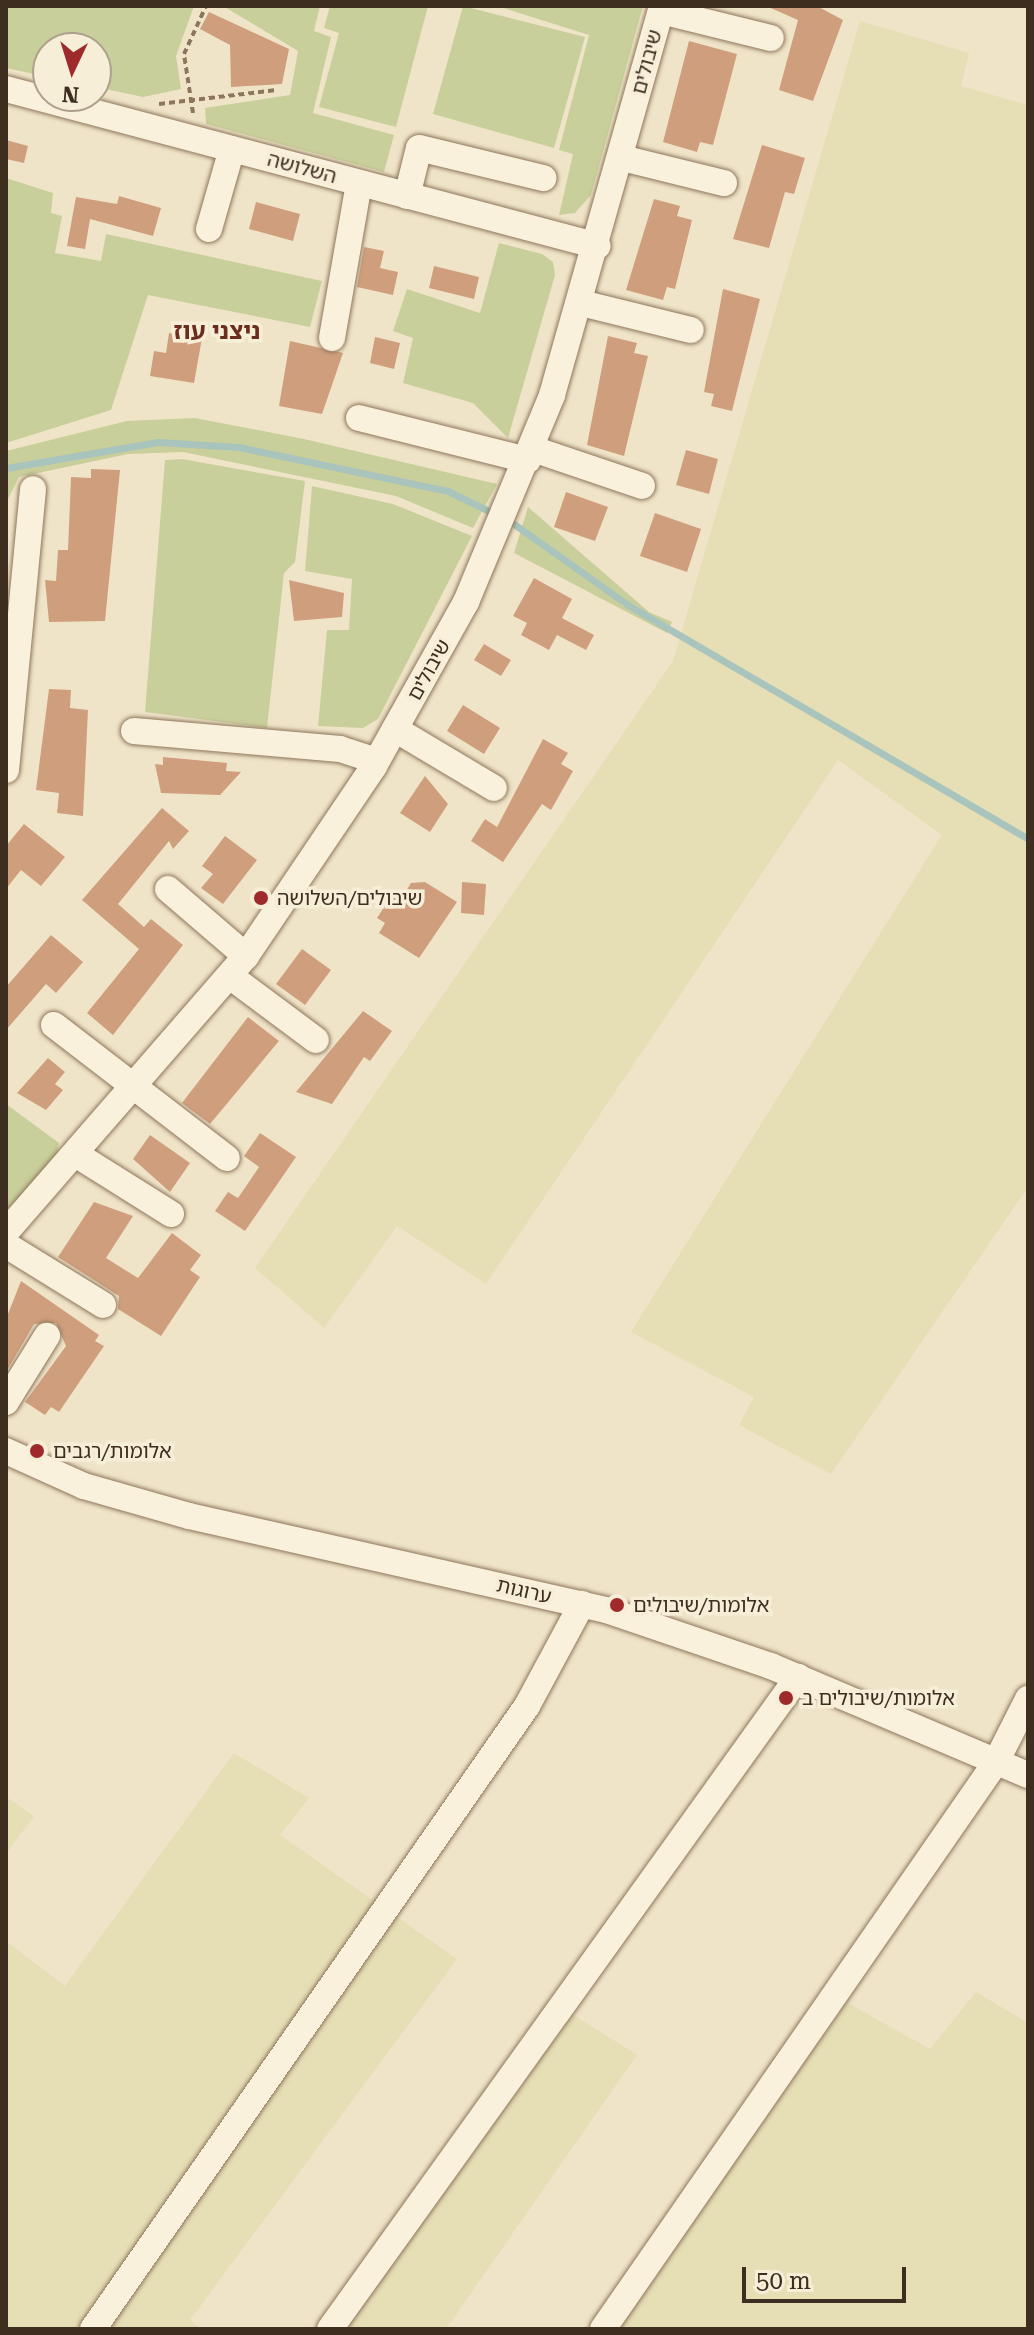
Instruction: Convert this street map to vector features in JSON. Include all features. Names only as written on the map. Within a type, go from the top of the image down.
[{"type":"street","points":[[661,8],[771,38]]},
{"type":"street","name":"שיבולים","points":[[6,1232],[134,1092],[238,966],[376,761],[466,602],[530,454],[581,303],[661,8]]},
{"type":"street","name":"השלושה","points":[[6,89],[598,246]]},
{"type":"street","points":[[407,196],[419,148],[543,178]]},
{"type":"street","points":[[209,229],[232,149]]},
{"type":"street","points":[[622,158],[724,183]]},
{"type":"street","points":[[332,338],[359,183]]},
{"type":"street","points":[[581,303],[691,330]]},
{"type":"street","points":[[359,418],[530,454],[642,486]]},
{"type":"street","points":[[6,770],[10,683],[33,489]]},
{"type":"street","points":[[395,729],[494,788]]},
{"type":"street","points":[[134,731],[340,749],[376,761]]},
{"type":"street","points":[[168,889],[238,966],[316,1040]]},
{"type":"street","points":[[54,1025],[134,1092],[227,1158]]},
{"type":"street","points":[[77,1155],[171,1214]]},
{"type":"street","points":[[6,1245],[103,1305]]},
{"type":"street","points":[[6,1402],[47,1336]]},
{"type":"street","name":"ערוגות","points":[[6,1451],[84,1486],[175,1512],[582,1604],[798,1677],[1028,1775]]},
{"type":"street","points":[[93,2329],[527,1706],[582,1604]]},
{"type":"street","points":[[330,2329],[798,1677]]},
{"type":"street","points":[[603,2329],[996,1762],[1028,1699]]},
{"type":"path","points":[[197,140],[184,54],[206,6]]},
{"type":"path","points":[[152,105],[276,90]]},
{"type":"shaded area","points":[[860,21],[969,53],[961,86],[1028,105],[1028,1187],[831,1474],[739,1425],[754,1397],[631,1332],[942,835],[838,760],[486,1284],[397,1226],[324,1328],[255,1268],[673,661]]},
{"type":"shaded area","points":[[234,1753],[309,1798],[280,1835],[457,1959],[190,2320],[201,2329],[6,2329],[6,1941],[65,1986]]},
{"type":"shaded area","points":[[6,1797],[34,1816],[6,1854]]},
{"type":"shaded area","points":[[976,1992],[1028,2023],[1028,2329],[616,2329],[841,1999],[930,2049]]},
{"type":"shaded area","points":[[561,2007],[637,2055],[446,2329],[324,2329]]},
{"type":"green space","points":[[6,6],[194,6],[176,56],[181,89],[143,97],[112,90],[112,32],[32,32],[32,74],[6,68]]},
{"type":"green space","points":[[223,6],[320,6],[314,31],[331,37],[313,113],[394,135],[384,172],[206,124],[205,108],[290,95],[298,51]]},
{"type":"green space","points":[[330,6],[428,6],[396,127],[319,107],[339,33],[324,28]]},
{"type":"green space","points":[[463,6],[585,37],[554,148],[433,114]]},
{"type":"green space","points":[[497,6],[643,6],[591,195],[575,213],[559,215],[573,154],[559,150],[589,35]]},
{"type":"green space","points":[[6,178],[53,193],[51,213],[62,216],[55,253],[101,261],[106,234],[322,281],[310,327],[148,295],[111,410],[6,443]]},
{"type":"green space","points":[[499,243],[542,254],[553,262],[555,275],[508,438],[473,403],[403,383],[413,338],[393,331],[407,289],[480,313]]},
{"type":"green space","points":[[195,418],[304,439],[497,484],[473,528],[396,496],[183,452],[128,454],[19,477],[6,503],[6,451],[127,421]]},
{"type":"green space","points":[[182,459],[305,481],[295,562],[284,573],[267,728],[145,712],[165,460]]},
{"type":"green space","points":[[312,486],[393,504],[472,536],[378,719],[363,728],[318,726],[327,630],[349,630],[352,579],[305,571]]},
{"type":"green space","points":[[528,507],[649,612],[672,622],[667,633],[514,553]]},
{"type":"green space","points":[[6,1104],[59,1143],[56,1161],[6,1210]]},
{"type":"building","points":[[766,6],[817,6],[843,20],[813,101],[779,90],[798,20]]},
{"type":"building","points":[[209,12],[289,49],[282,84],[231,87],[230,45],[200,29]]},
{"type":"building","points":[[689,41],[737,54],[713,145],[700,142],[697,152],[663,142]]},
{"type":"building","points":[[6,140],[28,146],[24,163],[6,159]]},
{"type":"building","points":[[762,145],[805,158],[794,194],[785,192],[769,248],[733,239]]},
{"type":"building","points":[[119,196],[161,208],[153,236],[90,219],[85,249],[67,246],[76,197],[117,204]]},
{"type":"building","points":[[654,199],[680,206],[677,216],[692,220],[675,289],[667,287],[663,300],[626,290]]},
{"type":"building","points":[[256,202],[300,214],[293,241],[249,229]]},
{"type":"building","points":[[364,247],[384,251],[380,268],[398,272],[393,295],[357,287]]},
{"type":"building","points":[[434,266],[479,277],[474,299],[429,288]]},
{"type":"building","points":[[723,289],[760,299],[732,411],[711,406],[714,394],[704,392]]},
{"type":"building","points":[[169,333],[202,338],[194,383],[150,376],[154,351],[166,353]]},
{"type":"building","points":[[608,336],[637,343],[634,353],[648,356],[624,456],[587,445]]},
{"type":"building","points":[[375,337],[400,343],[394,369],[370,363]]},
{"type":"building","points":[[290,341],[343,353],[322,414],[279,406]]},
{"type":"building","points":[[686,450],[718,459],[709,494],[676,485]]},
{"type":"building","points":[[91,469],[120,470],[105,621],[49,622],[45,580],[56,581],[58,550],[68,550],[71,477],[91,478]]},
{"type":"building","points":[[566,492],[608,507],[595,541],[554,527]]},
{"type":"building","points":[[655,513],[701,529],[687,572],[640,556]]},
{"type":"building","points":[[534,578],[572,599],[562,618],[594,635],[586,650],[557,635],[549,650],[521,635],[527,623],[513,616]]},
{"type":"building","points":[[289,580],[344,593],[342,617],[294,621]]},
{"type":"building","points":[[484,644],[511,660],[501,676],[474,660]]},
{"type":"building","points":[[49,689],[71,690],[70,708],[88,710],[83,816],[57,813],[59,793],[36,790]]},
{"type":"building","points":[[463,705],[500,728],[484,754],[447,731]]},
{"type":"building","points":[[543,739],[568,753],[561,764],[573,771],[551,810],[542,804],[503,862],[471,841],[485,819],[497,827]]},
{"type":"building","points":[[163,757],[227,763],[226,771],[241,772],[220,795],[161,793],[155,764],[163,765]]},
{"type":"building","points":[[425,776],[448,804],[430,832],[400,813]]},
{"type":"building","points":[[162,808],[189,831],[173,849],[169,841],[118,904],[144,927],[151,919],[183,945],[113,1035],[87,1013],[139,949],[82,900]]},
{"type":"building","points":[[24,824],[65,857],[41,886],[21,870],[6,889],[6,846]]},
{"type":"building","points":[[225,836],[257,860],[223,904],[201,888],[213,874],[202,866]]},
{"type":"building","points":[[425,882],[457,902],[419,958],[379,933],[385,923],[377,918],[392,895],[400,901],[411,883]]},
{"type":"building","points":[[462,882],[486,884],[484,915],[461,913]]},
{"type":"building","points":[[51,935],[83,962],[56,993],[46,984],[6,1030],[6,987]]},
{"type":"building","points":[[302,949],[331,970],[305,1005],[276,984]]},
{"type":"building","points":[[363,1011],[392,1031],[370,1061],[364,1057],[332,1104],[296,1092]]},
{"type":"building","points":[[248,1017],[279,1041],[210,1124],[182,1103]]},
{"type":"building","points":[[48,1058],[65,1072],[55,1084],[63,1090],[46,1110],[17,1093]]},
{"type":"building","points":[[260,1133],[296,1157],[245,1231],[215,1211],[228,1192],[238,1198],[259,1167],[244,1156]]},
{"type":"building","points":[[150,1135],[190,1163],[170,1192],[133,1159]]},
{"type":"building","points":[[94,1202],[133,1216],[106,1258],[138,1278],[172,1233],[201,1255],[190,1270],[200,1277],[161,1336],[118,1309],[119,1296],[58,1257]]},
{"type":"building","points":[[21,1281],[99,1335],[95,1341],[104,1346],[59,1412],[51,1407],[45,1415],[25,1402],[66,1346],[56,1323],[34,1324],[6,1372],[6,1319]]},
{"type":"waterway","points":[[6,468],[158,442],[239,447],[448,491],[495,514]]},
{"type":"waterway","points":[[507,519],[628,605],[1028,839]]},
{"type":"place","name":"שיבולים/השלושה","points":[[261,898]]},
{"type":"place","name":"אלומות/רגבים","points":[[37,1451]]},
{"type":"place","name":"אלומות/שיבולים","points":[[617,1605]]},
{"type":"place","name":"אלומות/שיבולים ב","points":[[786,1698]]},
{"type":"district","name":"ניצני עוז","points":[[217,332]]}]
